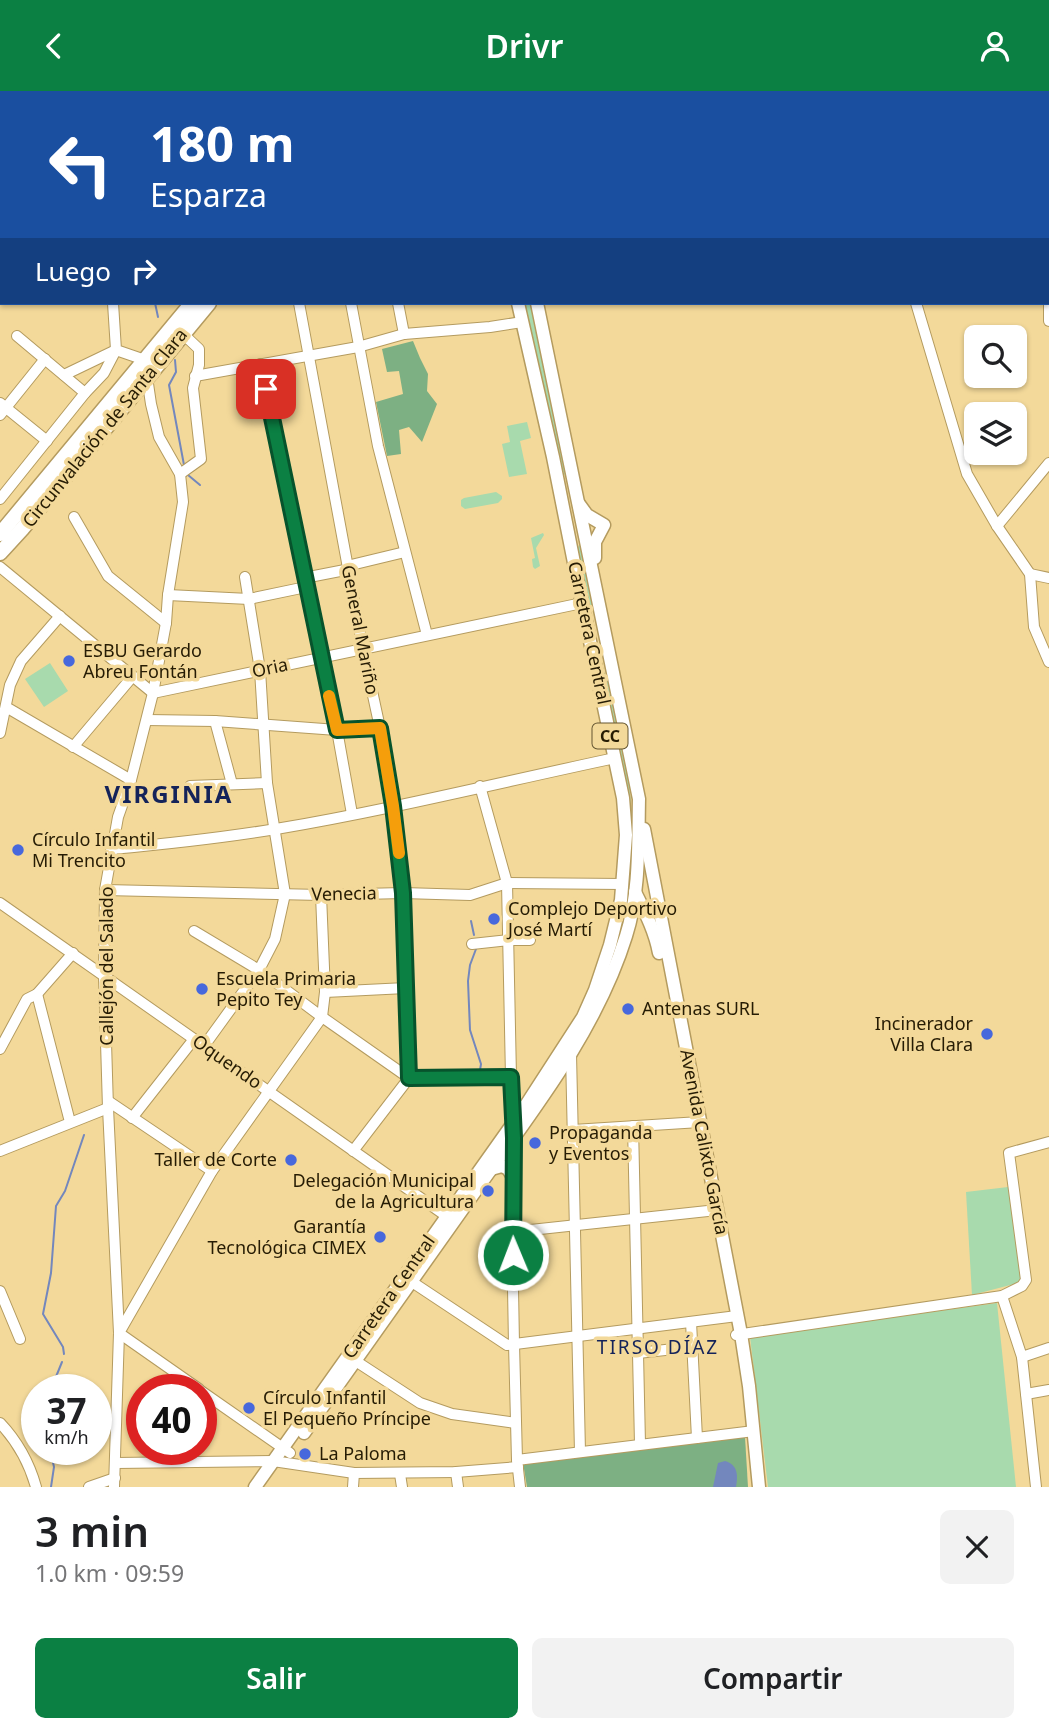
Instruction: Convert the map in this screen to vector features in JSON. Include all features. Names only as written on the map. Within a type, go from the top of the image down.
[{"type":"highway","name":"Circunvalación de Santa Clara","points":[[0,534],[190,305]]},
{"type":"highway","name":"Circunvalación de Santa Clara","points":[[0,553],[207,305]]},
{"type":"main road","name":"Carretera Central","points":[[518,305],[553,457],[615,758],[623,798],[626,835],[616,947],[594,1005],[571,1053],[555,1070]]},
{"type":"main road","name":"Carretera Central","points":[[537,305],[639,799],[635,894],[627,934],[616,947]]},
{"type":"main road","points":[[578,501],[587,515],[604,525],[594,547],[597,576],[595,586]]},
{"type":"main road","points":[[567,528],[583,525]]},
{"type":"main road","points":[[582,603],[592,613],[603,656],[615,683]]},
{"type":"main road","name":"Avenida Calixto García","points":[[639,799],[697,1122],[750,1386],[751,1487]]},
{"type":"main road","points":[[626,835],[628,876],[635,894]]},
{"type":"main road","points":[[621,900],[656,889]]},
{"type":"main road","name":"Avenida Calixto García","points":[[635,894],[653,930],[697,1122]]},
{"type":"main road","points":[[627,934],[635,930],[647,933],[652,937],[659,953]]},
{"type":"main road","name":"Carretera Central","points":[[487,1167],[514,1138],[529,1107],[555,1070],[582,1018],[594,1005]]},
{"type":"main road","name":"Carretera Central","points":[[255,1487],[282,1456],[451,1219],[513,1123],[529,1107]]},
{"type":"main road","points":[[487,1167],[502,1166],[513,1177]]},
{"type":"main road","name":"Avenida Calixto García","points":[[750,1432],[759,1487]]},
{"type":"main road","name":"Carretera Central","points":[[265,1487],[282,1456]]},
{"type":"street","points":[[0,499],[104,373],[116,350],[113,305]]},
{"type":"street","name":"General Mariño","points":[[299,305],[393,806],[403,893],[409,1078]]},
{"type":"street","points":[[351,305],[377,446],[427,635]]},
{"type":"street","points":[[398,305],[404,334]]},
{"type":"street","points":[[917,305],[967,474],[997,526],[1030,574],[1034,627],[1049,662]]},
{"type":"street","points":[[1049,305],[1049,321]]},
{"type":"street","points":[[195,376],[358,347],[404,334],[522,322]]},
{"type":"street","points":[[180,474],[201,459],[193,388],[199,365],[199,349],[182,333]]},
{"type":"street","points":[[17,336],[85,393]]},
{"type":"street","points":[[64,375],[116,350],[145,360]]},
{"type":"street","points":[[45,359],[2,409],[47,441]]},
{"type":"street","points":[[261,363],[352,814]]},
{"type":"street","name":"Callejón del Salado","points":[[115,1483],[119,1333],[108,1105],[104,976],[105,890],[118,817],[131,781],[153,693],[166,624],[183,502],[180,474],[159,437],[147,377]]},
{"type":"street","points":[[997,526],[1049,463]]},
{"type":"street","points":[[74,517],[108,576],[166,624]]},
{"type":"street","points":[[168,595],[249,599],[345,570],[351,565],[405,551]]},
{"type":"street","points":[[0,567],[153,693]]},
{"type":"street","points":[[1030,574],[1049,578]]},
{"type":"street","points":[[204,1046],[259,970],[275,939],[285,894],[267,783],[260,670],[245,577]]},
{"type":"street","name":"Oria","points":[[153,693],[582,603]]},
{"type":"street","points":[[0,733],[10,685],[21,661],[60,616]]},
{"type":"street","points":[[73,747],[133,676]]},
{"type":"street","points":[[6,707],[131,781]]},
{"type":"street","points":[[147,720],[215,721],[337,730],[380,728]]},
{"type":"street","points":[[215,721],[232,784]]},
{"type":"street","points":[[111,849],[275,829],[615,758]]},
{"type":"street","points":[[190,786],[267,783]]},
{"type":"street","points":[[480,786],[507,883],[514,1138],[514,1344],[520,1487]]},
{"type":"street","name":"Venecia","points":[[105,890],[470,895],[507,883],[623,884]]},
{"type":"street","points":[[170,1374],[119,1333],[212,1171],[322,1017],[325,992],[321,895]]},
{"type":"street","name":"Oquendo","points":[[0,902],[451,1219]]},
{"type":"street","points":[[194,931],[259,970],[409,1078],[511,1077]]},
{"type":"street","points":[[472,944],[530,940]]},
{"type":"street","points":[[0,1049],[27,999],[37,994],[73,953]]},
{"type":"street","points":[[325,992],[406,988]]},
{"type":"street","points":[[37,994],[70,1122]]},
{"type":"street","points":[[132,1118],[194,1039]]},
{"type":"street","points":[[571,1053],[580,1452]]},
{"type":"street","points":[[555,1070],[572,1081]]},
{"type":"street","points":[[353,1150],[409,1078]]},
{"type":"street","points":[[512,1097],[515,1103],[529,1107]]},
{"type":"street","points":[[0,1151],[108,1105],[212,1171]]},
{"type":"street","points":[[573,1131],[697,1122]]},
{"type":"street","points":[[633,1126],[640,1444]]},
{"type":"street","points":[[739,1334],[1002,1296],[1023,1286],[1026,1280],[1009,1153],[1048,1145]]},
{"type":"street","points":[[512,1232],[714,1211]]},
{"type":"street","points":[[408,1279],[507,1345],[735,1317]]},
{"type":"street","points":[[0,1291],[20,1339]]},
{"type":"street","points":[[1002,1296],[1022,1357],[1036,1487]]},
{"type":"street","points":[[691,1322],[697,1438]]},
{"type":"street","points":[[638,1353],[692,1347]]},
{"type":"street","points":[[1022,1357],[1049,1348]]},
{"type":"street","points":[[351,1359],[420,1403],[452,1414],[516,1423]]},
{"type":"street","points":[[1026,1394],[1049,1390]]},
{"type":"street","points":[[217,1404],[282,1456]]},
{"type":"street","points":[[0,1423],[21,1448],[36,1487]]},
{"type":"street","points":[[217,1460],[282,1456],[354,1473],[456,1472],[580,1452],[750,1432]]},
{"type":"street","points":[[0,1440],[12,1435]]},
{"type":"street","points":[[116,1463],[126,1463]]},
{"type":"street","points":[[456,1472],[458,1487]]},
{"type":"street","points":[[353,1487],[354,1473]]},
{"type":"street","points":[[400,1473],[402,1487]]},
{"type":"street","points":[[89,1487],[115,1483]]},
{"type":"green space","points":[[525,305],[531,305],[569,485],[558,460]]},
{"type":"green space","points":[[413,341],[428,374],[427,391],[437,404],[422,442],[409,427],[399,430],[401,454],[387,456],[376,402],[403,394],[399,371],[387,372],[382,349]]},
{"type":"green space","points":[[527,422],[531,438],[520,441],[527,474],[509,477],[502,444],[510,442],[507,426]]},
{"type":"green space","points":[[496,492],[502,496],[498,503],[465,509],[461,506],[461,500],[464,498]]},
{"type":"green space","points":[[543,533],[536,548],[540,566],[535,569],[531,538]]},
{"type":"green space","points":[[580,543],[595,613],[585,599],[575,554]]},
{"type":"green space","points":[[50,663],[68,691],[44,707],[25,679]]},
{"type":"green space","points":[[601,665],[614,704],[627,765],[632,819],[631,875],[629,806]]},
{"type":"green space","points":[[1008,1187],[1022,1275],[1018,1283],[972,1295],[966,1192]]},
{"type":"green space","points":[[997,1303],[1016,1487],[768,1487],[750,1337]]},
{"type":"green space","points":[[745,1437],[748,1487],[527,1487],[523,1463]]},
{"type":"water","points":[[725,1461],[736,1471],[736,1487],[713,1487],[718,1463]]},
{"type":"waterway","points":[[155,305],[158,317]]},
{"type":"waterway","points":[[175,360],[176,372],[169,385],[184,465]]},
{"type":"waterway","points":[[188,475],[200,485]]},
{"type":"waterway","points":[[471,921],[474,935]]},
{"type":"waterway","points":[[476,949],[468,981],[470,1030],[481,1064],[480,1070]]},
{"type":"waterway","points":[[64,1354],[63,1347],[43,1314],[51,1273],[56,1206],[65,1191],[84,1135]]},
{"type":"waterway","points":[[57,1374],[62,1362]]},
{"type":"waterway","points":[[51,1487],[54,1465]]},
{"type":"slow traffic","points":[[329,696],[337,730],[380,728],[399,853]]},
{"type":"place","name":"ESBU Gerardo Abreu Fontán","points":[[69,661]]},
{"type":"place","name":"Círculo Infantil Mi Trencito","points":[[18,850]]},
{"type":"place","name":"Complejo Deportivo José Martí","points":[[494,919]]},
{"type":"place","name":"Escuela Primaria Pepito Tey","points":[[202,989]]},
{"type":"place","name":"Antenas SURL","points":[[628,1009]]},
{"type":"place","name":"Incinerador Villa Clara","points":[[987,1034]]},
{"type":"place","name":"Propaganda y Eventos","points":[[535,1143]]},
{"type":"place","name":"Taller de Corte","points":[[291,1160]]},
{"type":"place","name":"Delegación Municipal de la Agricultura","points":[[488,1191]]},
{"type":"place","name":"Garantía Tecnológica CIMEX","points":[[380,1237]]},
{"type":"place","name":"Círculo Infantil El Pequeño Príncipe","points":[[249,1408]]},
{"type":"place","name":"La Paloma","points":[[305,1454]]},
{"type":"district","name":"VIRGINIA","points":[[169,795]]},
{"type":"district","name":"TIRSO DÍAZ","points":[[658,1347]]},
{"type":"route","points":[[266,389],[337,730],[380,728],[393,806],[403,893],[409,1078],[511,1077],[514,1138],[513,1255]]}]
